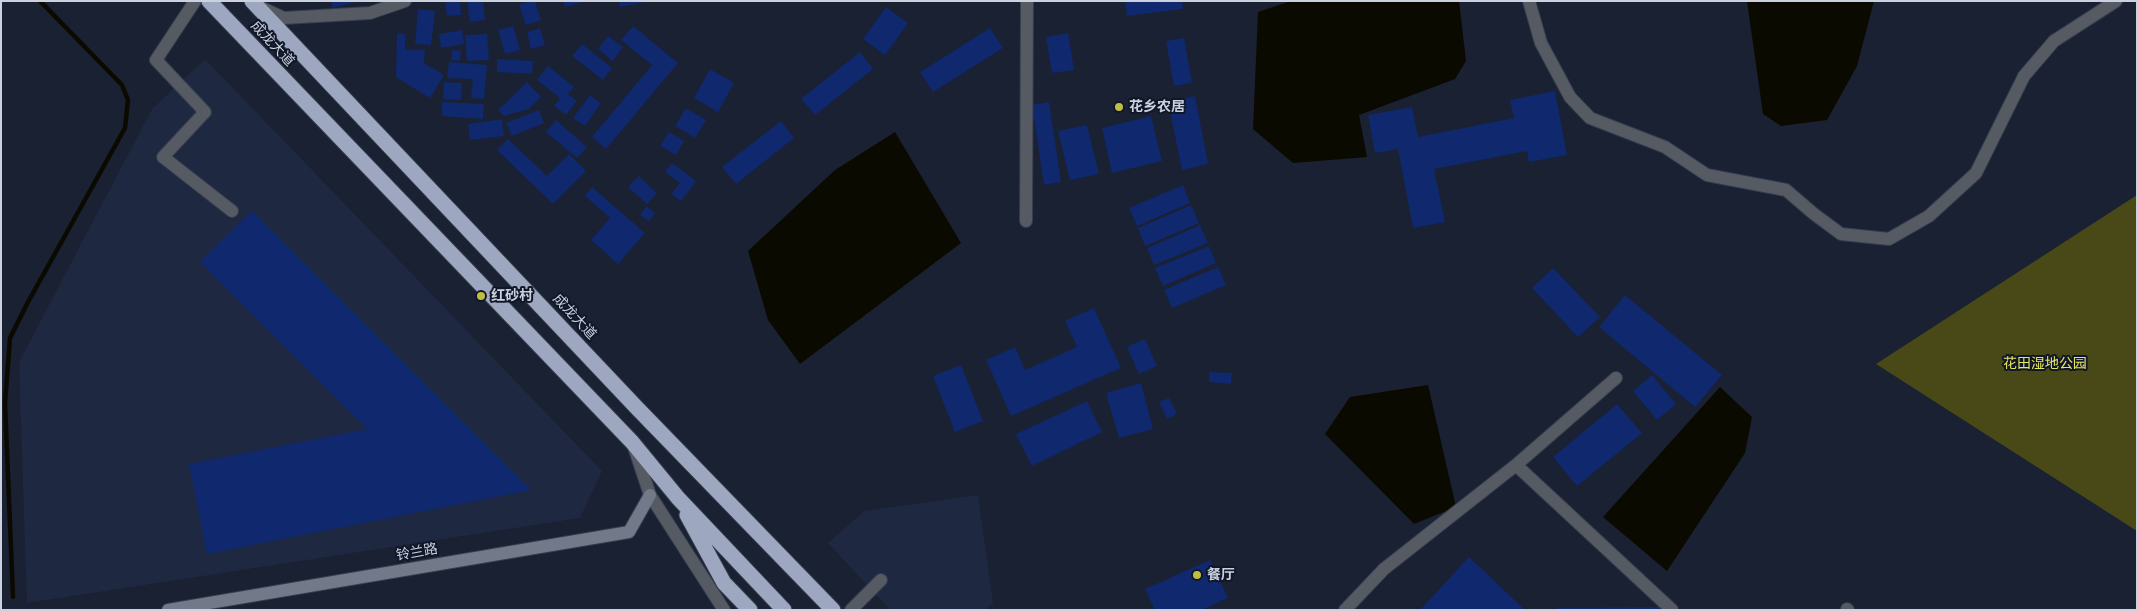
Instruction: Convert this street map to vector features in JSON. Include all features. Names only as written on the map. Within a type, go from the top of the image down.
[{"type":"highway","name":"成龙大道","points":[[209,1],[632,442],[678,498],[784,610]]},
{"type":"highway","name":"成龙大道","points":[[254,3],[637,408],[833,610]]},
{"type":"highway","points":[[678,498],[724,582],[750,610]]},
{"type":"street","points":[[195,1],[156,60],[205,112],[163,157],[232,211]]},
{"type":"street","points":[[254,3],[284,18],[370,13],[405,1]]},
{"type":"street","points":[[1026,221],[1027,1]]},
{"type":"street","points":[[1529,1],[1541,43],[1570,97],[1590,118],[1665,148],[1707,175],[1786,190],[1841,234],[1889,239],[1929,216],[1976,173],[2024,76],[2054,41],[2116,1]]},
{"type":"street","points":[[1345,610],[1384,569],[1516,466],[1616,378]]},
{"type":"street","points":[[632,442],[650,495],[724,610]]},
{"type":"street","points":[[1516,466],[1672,610]]},
{"type":"street","name":"铃兰路","points":[[168,610],[629,532],[650,495]]},
{"type":"street","points":[[851,610],[881,580]]},
{"type":"shaded area","points":[[1291,1],[1459,1],[1466,61],[1455,79],[1359,115],[1367,157],[1293,163],[1253,129],[1258,12]]},
{"type":"shaded area","points":[[1747,1],[1874,1],[1857,66],[1827,120],[1781,126],[1763,114]]},
{"type":"shaded area","points":[[205,59],[602,471],[580,518],[27,603],[19,362],[152,109]]},
{"type":"shaded area","points":[[895,132],[961,243],[800,364],[768,320],[748,251],[835,170]]},
{"type":"shaded area","points":[[1428,385],[1456,507],[1414,524],[1325,434],[1350,397]]},
{"type":"shaded area","points":[[1720,387],[1752,417],[1745,453],[1667,571],[1603,517]]},
{"type":"shaded area","points":[[978,495],[993,603],[985,610],[890,610],[828,543],[864,511]]},
{"type":"green space","name":"花田湿地公园","points":[[2137,195],[2137,531],[1876,364]]},
{"type":"building","points":[[331,1],[355,1],[355,2],[333,8]]},
{"type":"building","points":[[445,1],[460,1],[461,15],[447,16]]},
{"type":"building","points":[[467,1],[483,1],[485,20],[470,22]]},
{"type":"building","points":[[535,1],[541,20],[526,25],[519,5]]},
{"type":"building","points":[[563,1],[583,1],[583,2],[565,7]]},
{"type":"building","points":[[619,1],[644,1],[645,2],[620,7]]},
{"type":"building","points":[[1125,1],[1182,1],[1183,9],[1127,16]]},
{"type":"building","points":[[886,7],[908,23],[885,55],[863,39]]},
{"type":"building","points":[[418,9],[435,11],[431,45],[415,44]]},
{"type":"building","points":[[513,26],[520,50],[505,54],[498,30]]},
{"type":"building","points":[[633,26],[678,63],[606,149],[592,137],[652,65],[621,40]]},
{"type":"building","points":[[540,28],[545,45],[531,49],[527,32]]},
{"type":"building","points":[[990,28],[1003,48],[933,92],[920,72]]},
{"type":"building","points":[[462,30],[464,44],[441,48],[439,34]]},
{"type":"building","points":[[397,33],[405,34],[405,50],[425,50],[424,63],[444,75],[430,98],[396,77]]},
{"type":"building","points":[[1068,33],[1074,70],[1052,73],[1046,37]]},
{"type":"building","points":[[487,34],[489,60],[467,61],[465,35]]},
{"type":"building","points":[[608,36],[623,47],[613,61],[598,49]]},
{"type":"building","points":[[1184,38],[1192,83],[1174,86],[1166,41]]},
{"type":"building","points":[[582,44],[612,68],[603,80],[572,56]]},
{"type":"building","points":[[452,50],[461,51],[460,61],[451,60]]},
{"type":"building","points":[[860,52],[873,69],[815,115],[801,99]]},
{"type":"building","points":[[497,59],[533,61],[532,74],[497,72]]},
{"type":"building","points":[[449,62],[487,65],[484,99],[471,98],[473,79],[447,78]]},
{"type":"building","points":[[548,66],[574,87],[568,94],[577,101],[566,115],[554,106],[560,98],[537,80]]},
{"type":"building","points":[[710,69],[734,83],[718,112],[694,98]]},
{"type":"building","points":[[444,82],[462,83],[461,100],[443,99]]},
{"type":"building","points":[[527,82],[541,97],[529,109],[504,116],[498,110]]},
{"type":"building","points":[[1555,91],[1567,155],[1529,162],[1527,151],[1434,169],[1445,222],[1413,228],[1398,149],[1375,153],[1368,115],[1412,107],[1418,137],[1514,118],[1510,100]]},
{"type":"building","points":[[590,95],[601,103],[585,126],[573,118]]},
{"type":"building","points":[[1195,96],[1208,164],[1182,170],[1168,102]]},
{"type":"building","points":[[442,102],[484,104],[483,119],[442,116]]},
{"type":"building","points":[[1049,102],[1061,182],[1044,185],[1032,105]]},
{"type":"building","points":[[686,108],[706,120],[695,138],[675,126]]},
{"type":"building","points":[[539,110],[544,123],[512,136],[506,123]]},
{"type":"building","points":[[1151,116],[1162,161],[1112,173],[1102,128]]},
{"type":"building","points":[[502,119],[504,136],[470,140],[468,124]]},
{"type":"building","points":[[556,120],[587,147],[577,158],[546,132]]},
{"type":"building","points":[[781,121],[794,138],[736,184],[722,167]]},
{"type":"building","points":[[1087,125],[1099,174],[1070,180],[1058,131]]},
{"type":"building","points":[[669,132],[684,141],[676,155],[660,146]]},
{"type":"building","points":[[508,139],[547,176],[569,154],[586,171],[553,204],[497,150]]},
{"type":"building","points":[[672,163],[696,181],[681,201],[671,194],[680,183],[665,172]]},
{"type":"building","points":[[639,176],[657,193],[647,204],[628,187]]},
{"type":"building","points":[[1183,185],[1190,203],[1137,226],[1129,208]]},
{"type":"building","points":[[592,187],[645,233],[618,264],[591,240],[610,218],[585,196]]},
{"type":"building","points":[[1191,205],[1199,223],[1145,246],[1138,228]]},
{"type":"building","points":[[646,206],[655,213],[649,221],[640,215]]},
{"type":"building","points":[[252,211],[531,490],[207,554],[189,464],[367,429],[200,262]]},
{"type":"building","points":[[1200,225],[1208,243],[1154,265],[1147,248]]},
{"type":"building","points":[[1209,246],[1216,263],[1163,286],[1155,268]]},
{"type":"building","points":[[1218,267],[1226,285],[1172,308],[1164,290]]},
{"type":"building","points":[[1553,268],[1600,317],[1578,337],[1532,288]]},
{"type":"building","points":[[1625,295],[1722,375],[1695,407],[1599,327]]},
{"type":"building","points":[[1094,308],[1121,368],[1011,416],[986,360],[1015,347],[1025,370],[1077,347],[1065,321]]},
{"type":"building","points":[[1145,339],[1157,366],[1139,374],[1127,347]]},
{"type":"building","points":[[961,365],[983,421],[955,432],[933,376]]},
{"type":"building","points":[[1209,372],[1232,373],[1231,384],[1209,382]]},
{"type":"building","points":[[1652,375],[1676,404],[1657,420],[1633,391]]},
{"type":"building","points":[[1141,383],[1153,429],[1119,438],[1106,393]]},
{"type":"building","points":[[1169,398],[1177,414],[1167,419],[1159,402]]},
{"type":"building","points":[[1087,401],[1102,432],[1032,466],[1016,434]]},
{"type":"building","points":[[1617,404],[1642,433],[1577,486],[1553,457]]},
{"type":"building","points":[[1469,557],[1525,610],[1420,610]]},
{"type":"building","name":"餐厅","points":[[1210,560],[1228,598],[1202,610],[1155,610],[1145,589]]},
{"type":"building","points":[[1659,607],[1659,610],[1557,610],[1557,608]]},
{"type":"waterway","points":[[13,597],[5,403],[10,338],[28,302],[125,128],[128,100],[122,85],[40,1]]},
{"type":"place","name":"花乡农居","points":[[1119,107]]},
{"type":"place","name":"红砂村","points":[[481,296]]},
{"type":"place","name":"餐厅","points":[[1197,575]]}]
